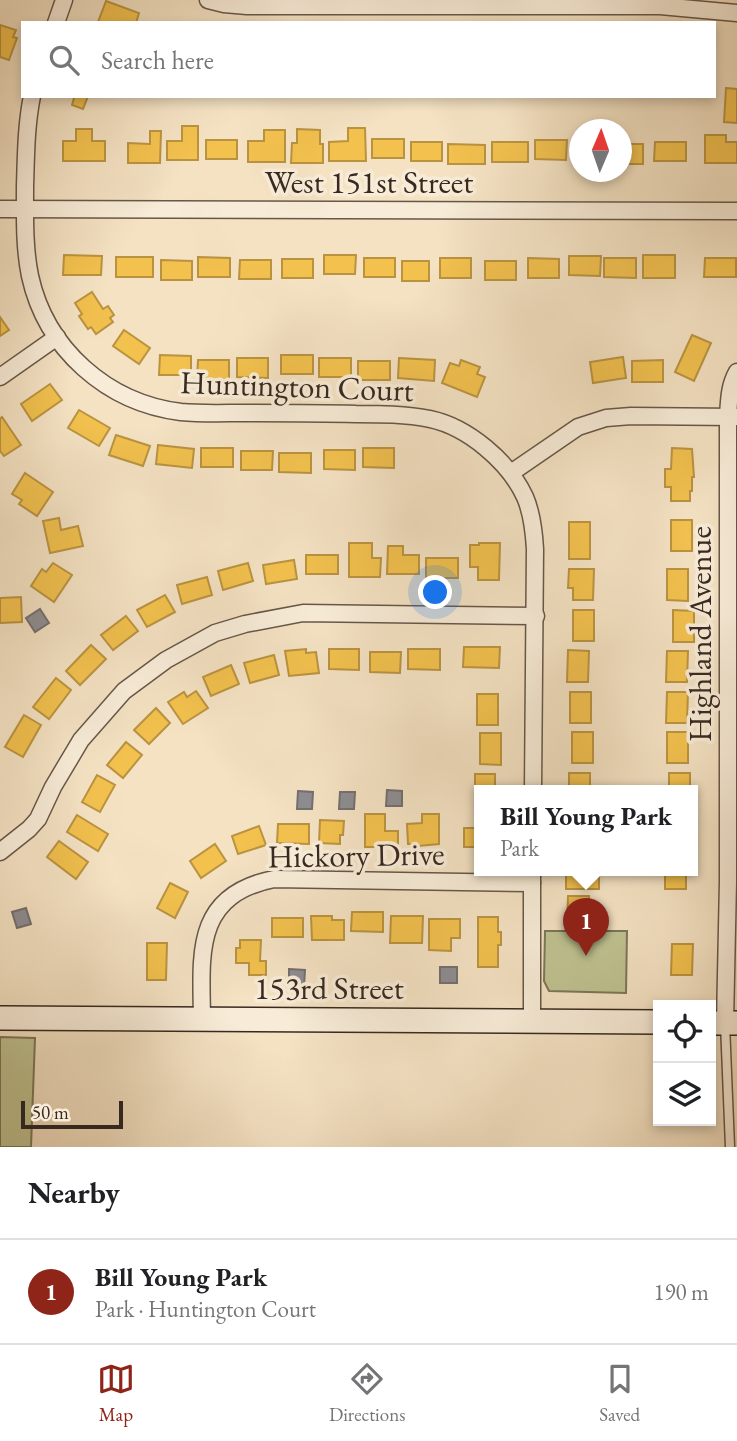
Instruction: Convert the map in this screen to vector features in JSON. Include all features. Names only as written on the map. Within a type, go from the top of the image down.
[{"type":"street","points":[[57,21],[64,0]]},
{"type":"street","points":[[208,0],[247,6],[660,6],[737,13]]},
{"type":"street","name":"Huntington Court","points":[[32,98],[26,140],[25,209],[30,275],[39,305],[57,337],[71,356],[102,383],[140,402],[183,412],[390,414],[432,419],[461,431],[483,445],[511,473],[524,496],[534,533],[536,615],[533,785]]},
{"type":"street","name":"West 151st Street","points":[[0,209],[737,211]]},
{"type":"street","points":[[0,377],[57,337]]},
{"type":"street","name":"Highland Avenue","points":[[724,1023],[732,881],[733,417],[730,391],[737,372]]},
{"type":"street","points":[[511,473],[578,427],[606,418],[733,417]]},
{"type":"street","points":[[0,852],[29,829],[37,819],[81,740],[124,691],[166,660],[215,633],[246,624],[303,614],[536,615]]},
{"type":"street","points":[[532,876],[532,1021]]},
{"type":"street","name":"Hickory Drive","points":[[202,1018],[203,944],[207,930],[221,906],[244,888],[274,879],[532,876]]},
{"type":"street","name":"153rd Street","points":[[0,1018],[653,1022]]},
{"type":"lane","points":[[724,1023],[730,1147]]},
{"type":"green space","points":[[545,931],[627,931],[626,993],[549,991],[544,981]]},
{"type":"green space","points":[[0,1037],[35,1038],[31,1147],[0,1147]]},
{"type":"building: Homes","points":[[106,1],[139,13],[137,21],[98,21]]},
{"type":"building: Homes","points":[[0,25],[16,30],[13,37],[17,38],[9,60],[0,57]]},
{"type":"building: Homes","points":[[726,88],[737,89],[737,123],[724,122]]},
{"type":"building: Homes","points":[[74,98],[87,98],[83,109],[72,105]]},
{"type":"building: Homes","points":[[182,126],[198,126],[198,160],[167,160],[167,141],[182,141]]},
{"type":"building: Homes","points":[[348,128],[365,128],[366,161],[329,161],[329,142],[348,141]]},
{"type":"building: Homes","points":[[76,129],[92,129],[92,141],[105,141],[105,161],[63,161],[63,141],[76,141]]},
{"type":"building: Homes","points":[[297,129],[320,130],[323,163],[291,163],[292,143],[297,143]]},
{"type":"building: Homes","points":[[264,130],[285,130],[285,162],[248,162],[248,141],[264,141]]},
{"type":"building: Homes","points":[[150,131],[161,131],[160,163],[128,163],[128,143],[150,144]]},
{"type":"building: Homes","points":[[705,135],[726,135],[726,142],[737,142],[737,163],[705,163]]},
{"type":"building: Homes","points":[[372,139],[404,139],[404,158],[372,158]]},
{"type":"building: Homes","points":[[206,140],[237,140],[237,159],[206,159]]},
{"type":"building: Homes","points":[[535,140],[567,140],[566,160],[535,159]]},
{"type":"building: Homes","points":[[411,142],[442,142],[442,161],[411,161]]},
{"type":"building: Homes","points":[[492,142],[528,142],[528,162],[492,162]]},
{"type":"building: Homes","points":[[655,142],[686,142],[686,161],[654,161]]},
{"type":"building: Homes","points":[[448,144],[485,145],[485,164],[448,164]]},
{"type":"building: Homes","points":[[632,144],[643,144],[643,164],[632,164]]},
{"type":"building: Homes","points":[[64,255],[102,256],[101,275],[63,275]]},
{"type":"building: Homes","points":[[324,255],[356,255],[355,274],[324,274]]},
{"type":"building: Homes","points":[[643,255],[675,255],[675,278],[643,278]]},
{"type":"building: Homes","points":[[569,256],[601,256],[600,276],[569,275]]},
{"type":"building: Homes","points":[[116,257],[153,257],[153,277],[116,277]]},
{"type":"building: Homes","points":[[198,257],[230,258],[230,277],[198,277]]},
{"type":"building: Homes","points":[[364,258],[395,258],[395,277],[364,277]]},
{"type":"building: Homes","points":[[440,258],[471,258],[471,278],[440,278]]},
{"type":"building: Homes","points":[[528,258],[559,259],[559,278],[528,278]]},
{"type":"building: Homes","points":[[604,258],[636,258],[636,278],[604,277]]},
{"type":"building: Homes","points":[[705,258],[736,258],[736,277],[704,277]]},
{"type":"building: Homes","points":[[282,259],[313,259],[313,278],[282,278]]},
{"type":"building: Homes","points":[[161,260],[192,261],[192,280],[161,280]]},
{"type":"building: Homes","points":[[240,260],[271,260],[271,279],[239,279]]},
{"type":"building: Homes","points":[[402,261],[429,261],[429,281],[402,281]]},
{"type":"building: Homes","points":[[485,261],[516,261],[516,280],[485,280]]},
{"type":"building: Homes","points":[[92,292],[103,309],[108,306],[114,315],[110,318],[113,322],[96,334],[91,327],[88,329],[79,316],[82,314],[75,303]]},
{"type":"building: Homes","points":[[0,317],[9,330],[0,336]]},
{"type":"building: Homes","points":[[124,330],[150,348],[139,364],[113,346]]},
{"type":"building: Homes","points":[[692,335],[711,343],[694,381],[675,372]]},
{"type":"building: Homes","points":[[160,355],[191,356],[191,375],[159,375]]},
{"type":"building: Homes","points":[[281,355],[313,355],[313,374],[281,374]]},
{"type":"building: Homes","points":[[623,357],[626,378],[593,383],[590,362]]},
{"type":"building: Homes","points":[[237,358],[268,358],[268,378],[237,377]]},
{"type":"building: Homes","points":[[319,358],[351,358],[351,377],[319,377]]},
{"type":"building: Homes","points":[[399,358],[435,360],[434,381],[398,378]]},
{"type":"building: Homes","points":[[198,360],[229,360],[229,380],[197,380]]},
{"type":"building: Homes","points":[[461,360],[480,367],[477,374],[485,377],[477,397],[442,383],[450,363],[459,366]]},
{"type":"building: Homes","points":[[663,360],[663,382],[632,382],[632,361]]},
{"type":"building: Homes","points":[[358,361],[390,361],[390,380],[358,380]]},
{"type":"building: Homes","points":[[50,384],[62,400],[32,421],[21,404]]},
{"type":"building: Homes","points":[[79,410],[110,428],[99,446],[68,428]]},
{"type":"building: Homes","points":[[2,417],[21,445],[4,456],[0,451]]},
{"type":"building: Homes","points":[[116,435],[150,446],[143,466],[109,455]]},
{"type":"building: Homes","points":[[158,445],[194,449],[192,468],[156,464]]},
{"type":"building: Homes","points":[[201,448],[233,448],[233,467],[201,467]]},
{"type":"building: Homes","points":[[363,448],[394,448],[394,468],[363,467]]},
{"type":"building: Homes","points":[[672,448],[692,449],[694,477],[690,501],[671,501],[671,487],[665,487],[665,469],[671,469]]},
{"type":"building: Homes","points":[[324,450],[355,450],[355,470],[324,469]]},
{"type":"building: Homes","points":[[241,451],[273,451],[272,470],[241,470]]},
{"type":"building: Homes","points":[[279,453],[311,453],[311,473],[279,472]]},
{"type":"building: Homes","points":[[25,473],[53,492],[37,516],[19,504],[22,500],[12,494]]},
{"type":"building: Homes","points":[[59,518],[61,530],[78,526],[83,546],[50,553],[43,521]]},
{"type":"building: Homes","points":[[671,520],[692,520],[692,551],[671,551]]},
{"type":"building: Homes","points":[[569,522],[590,522],[590,559],[569,559]]},
{"type":"building: Homes","points":[[349,543],[372,543],[372,558],[381,558],[380,577],[349,577]]},
{"type":"building: Homes","points":[[500,543],[499,580],[478,580],[478,567],[470,567],[470,545]]},
{"type":"building: Homes","points":[[388,546],[403,546],[403,555],[419,555],[419,574],[387,574]]},
{"type":"building: Homes","points":[[306,555],[338,555],[338,574],[306,574]]},
{"type":"building: Homes","points":[[426,558],[458,558],[458,578],[426,578]]},
{"type":"building: Homes","points":[[294,560],[297,579],[266,584],[263,565]]},
{"type":"building: Homes","points":[[53,563],[72,575],[54,602],[31,586],[42,569],[46,572]]},
{"type":"building: Homes","points":[[248,563],[253,581],[223,590],[218,571]]},
{"type":"building: Homes","points":[[569,569],[594,569],[593,600],[573,600],[573,588],[568,588]]},
{"type":"building: Homes","points":[[667,569],[688,569],[688,601],[667,600]]},
{"type":"building: Homes","points":[[207,577],[212,595],[182,604],[177,585]]},
{"type":"building: Homes","points":[[165,595],[175,612],[147,627],[137,610]]},
{"type":"building: Homes","points":[[21,597],[22,622],[0,623],[0,598]]},
{"type":"building: Homes","points":[[573,610],[594,610],[594,641],[573,641]]},
{"type":"building: Homes","points":[[673,610],[694,611],[694,642],[673,642]]},
{"type":"building: Homes","points":[[126,616],[138,631],[113,650],[101,635]]},
{"type":"building: Homes","points":[[91,645],[106,659],[80,685],[66,671]]},
{"type":"building: Homes","points":[[464,647],[500,647],[499,668],[463,667]]},
{"type":"building: Homes","points":[[306,649],[306,653],[316,652],[319,673],[289,676],[285,651]]},
{"type":"building: Homes","points":[[329,649],[359,649],[359,670],[329,669]]},
{"type":"building: Homes","points":[[408,649],[440,649],[440,670],[408,669]]},
{"type":"building: Homes","points":[[568,650],[589,651],[588,682],[567,682]]},
{"type":"building: Homes","points":[[667,651],[688,651],[687,682],[666,682]]},
{"type":"building: Homes","points":[[370,652],[401,652],[400,673],[370,672]]},
{"type":"building: Homes","points":[[274,655],[279,675],[250,683],[244,663]]},
{"type":"building: Homes","points":[[231,665],[239,684],[211,696],[203,677]]},
{"type":"building: Homes","points":[[56,678],[71,690],[49,719],[33,707]]},
{"type":"building: Homes","points":[[196,691],[208,708],[183,724],[168,702],[184,692],[187,697]]},
{"type":"building: Homes","points":[[570,692],[591,692],[591,723],[570,723]]},
{"type":"building: Homes","points":[[667,692],[688,692],[687,723],[666,723]]},
{"type":"building: Homes","points":[[477,694],[498,694],[498,725],[477,725]]},
{"type":"building: Homes","points":[[156,708],[170,723],[149,744],[134,730]]},
{"type":"building: Homes","points":[[24,715],[41,725],[23,757],[5,747]]},
{"type":"building: Homes","points":[[572,732],[593,732],[593,763],[572,763]]},
{"type":"building: Homes","points":[[667,732],[688,732],[688,763],[667,763]]},
{"type":"building: Homes","points":[[480,733],[501,733],[501,765],[480,764]]},
{"type":"building: Homes","points":[[126,742],[142,755],[123,778],[107,765]]},
{"type":"building: Homes","points":[[569,773],[590,773],[590,785],[569,785]]},
{"type":"building: Homes","points":[[669,773],[690,773],[690,785],[669,785]]},
{"type":"building: Homes","points":[[475,774],[495,774],[495,785],[475,785]]},
{"type":"building: Homes","points":[[97,775],[115,785],[100,812],[82,802]]},
{"type":"building: Homes","points":[[365,814],[385,814],[385,831],[398,831],[398,847],[365,847]]},
{"type":"building: Homes","points":[[422,814],[439,814],[439,844],[408,844],[407,824],[422,823]]},
{"type":"building: Homes","points":[[77,815],[108,834],[98,851],[67,832]]},
{"type":"building: Homes","points":[[320,820],[344,821],[340,844],[319,843]]},
{"type":"building: Homes","points":[[278,824],[309,824],[309,844],[277,843]]},
{"type":"building: Homes","points":[[259,826],[266,845],[238,854],[232,836]]},
{"type":"building: Homes","points":[[464,828],[474,828],[474,847],[464,847]]},
{"type":"building: Homes","points":[[59,841],[88,862],[76,879],[47,857]]},
{"type":"building: Homes","points":[[215,844],[226,861],[201,878],[190,861]]},
{"type":"building: Homes","points":[[566,876],[599,876],[599,889],[566,889]]},
{"type":"building: Homes","points":[[665,876],[686,876],[686,889],[665,889]]},
{"type":"building: Homes","points":[[170,883],[188,892],[175,918],[157,908]]},
{"type":"building: Homes","points":[[568,896],[589,896],[588,928],[567,928]]},
{"type":"building: Homes","points":[[352,912],[383,912],[383,932],[351,931]]},
{"type":"building: Homes","points":[[311,916],[332,916],[332,920],[344,920],[344,940],[312,940]]},
{"type":"building: Homes","points":[[391,916],[423,916],[422,943],[390,943]]},
{"type":"building: Homes","points":[[478,917],[498,917],[501,945],[498,945],[498,967],[478,967]]},
{"type":"building: Homes","points":[[272,918],[303,918],[303,937],[272,937]]},
{"type":"building: Homes","points":[[429,919],[460,919],[460,938],[451,938],[451,951],[429,950]]},
{"type":"building: Homes","points":[[240,940],[261,940],[260,961],[266,961],[266,975],[249,975],[249,963],[236,963],[236,948],[240,948]]},
{"type":"building: Homes","points":[[147,943],[167,943],[166,980],[147,980]]},
{"type":"building: Homes","points":[[672,944],[693,944],[692,975],[671,975]]},
{"type":"building: Industry","points":[[40,609],[49,623],[35,632],[26,618]]},
{"type":"building: Industry","points":[[387,790],[402,791],[402,806],[386,806]]},
{"type":"building: Industry","points":[[298,791],[313,792],[312,809],[297,809]]},
{"type":"building: Industry","points":[[340,792],[355,792],[354,809],[339,809]]},
{"type":"building: Industry","points":[[26,908],[31,924],[17,928],[12,912]]},
{"type":"building: Industry","points":[[440,967],[457,967],[457,983],[440,983]]},
{"type":"building: Industry","points":[[289,969],[305,970],[304,987],[289,986]]},
{"type":"place","name":"Bill Young Park","points":[[586,956]]}]
